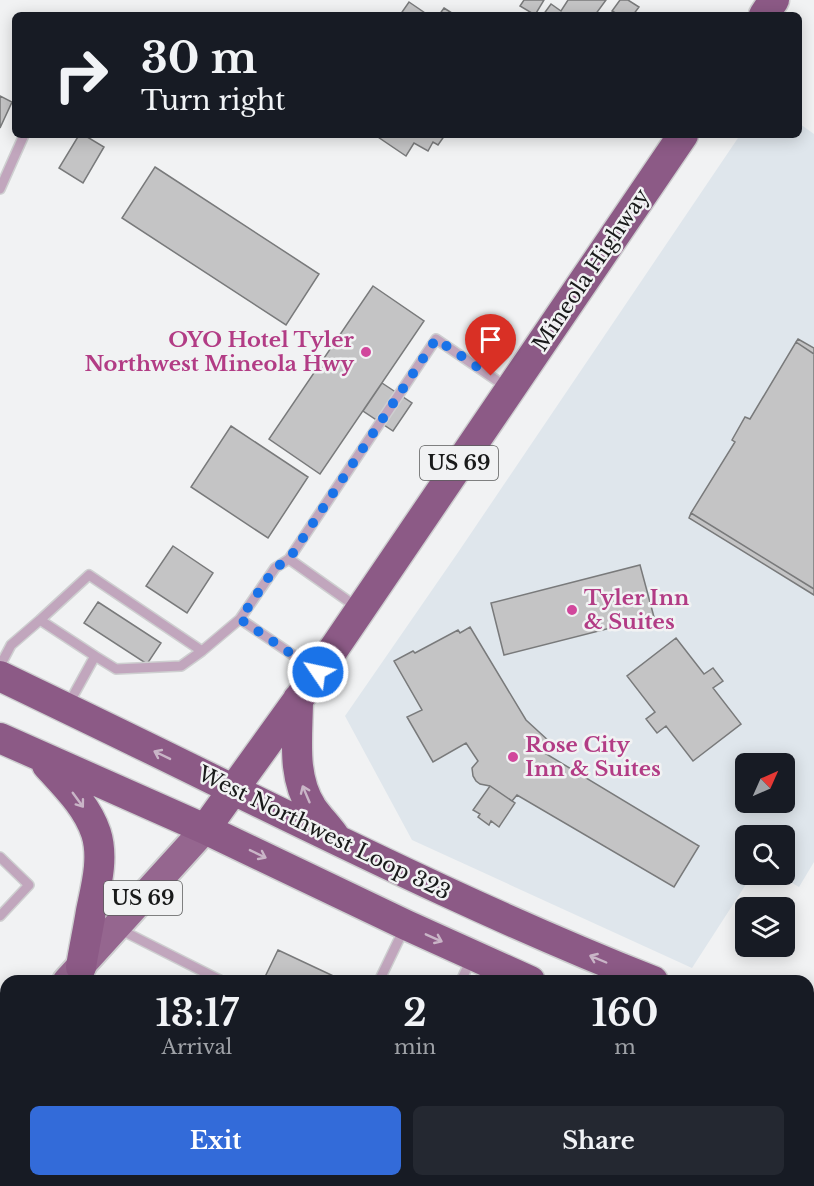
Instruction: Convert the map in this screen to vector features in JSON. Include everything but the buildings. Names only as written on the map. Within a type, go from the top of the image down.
[{"type":"highway","name":"Mineola Highway","points":[[234,790],[318,672],[681,138]]},
{"type":"highway","name":"West Northwest Loop 323","points":[[0,676],[462,899],[637,975]]},
{"type":"highway","points":[[298,699],[298,775],[312,808],[339,841]]},
{"type":"highway","points":[[0,738],[205,829],[406,925],[467,968],[501,975]]},
{"type":"highway","points":[[39,756],[71,791],[82,806],[97,835],[98,877],[74,974]]},
{"type":"highway","name":"US 69","points":[[205,829],[234,790]]},
{"type":"main road","name":"US 69","points":[[74,974],[205,829]]},
{"type":"lane","points":[[0,189],[23,138]]},
{"type":"lane","points":[[40,620],[116,669],[181,666],[240,619],[275,568],[289,559],[436,339],[510,389]]},
{"type":"lane","points":[[289,559],[360,609]]},
{"type":"lane","points":[[0,666],[11,645],[88,575],[202,651]]},
{"type":"lane","points":[[240,619],[318,672]]},
{"type":"lane","points":[[67,708],[95,656]]},
{"type":"lane","points":[[0,856],[29,885],[0,916]]},
{"type":"lane","points":[[383,975],[406,925]]},
{"type":"lane","points":[[117,928],[210,975]]},
{"type":"shaded area","points":[[802,125],[814,134],[814,862],[799,887],[795,885],[795,825],[735,825],[735,885],[746,885],[738,897],[735,897],[735,901],[692,968],[412,840],[345,716],[738,138],[802,138]]},
{"type":"place","name":"OYO Hotel Tyler Northwest Mineola Hwy","points":[[366,352]]},
{"type":"place","name":"Tyler Inn & Suites","points":[[572,610]]},
{"type":"place","name":"Rose City Inn & Suites","points":[[513,757]]},
{"type":"route","points":[[318,672],[240,619],[275,568],[289,559],[436,339],[491,376]]}]
